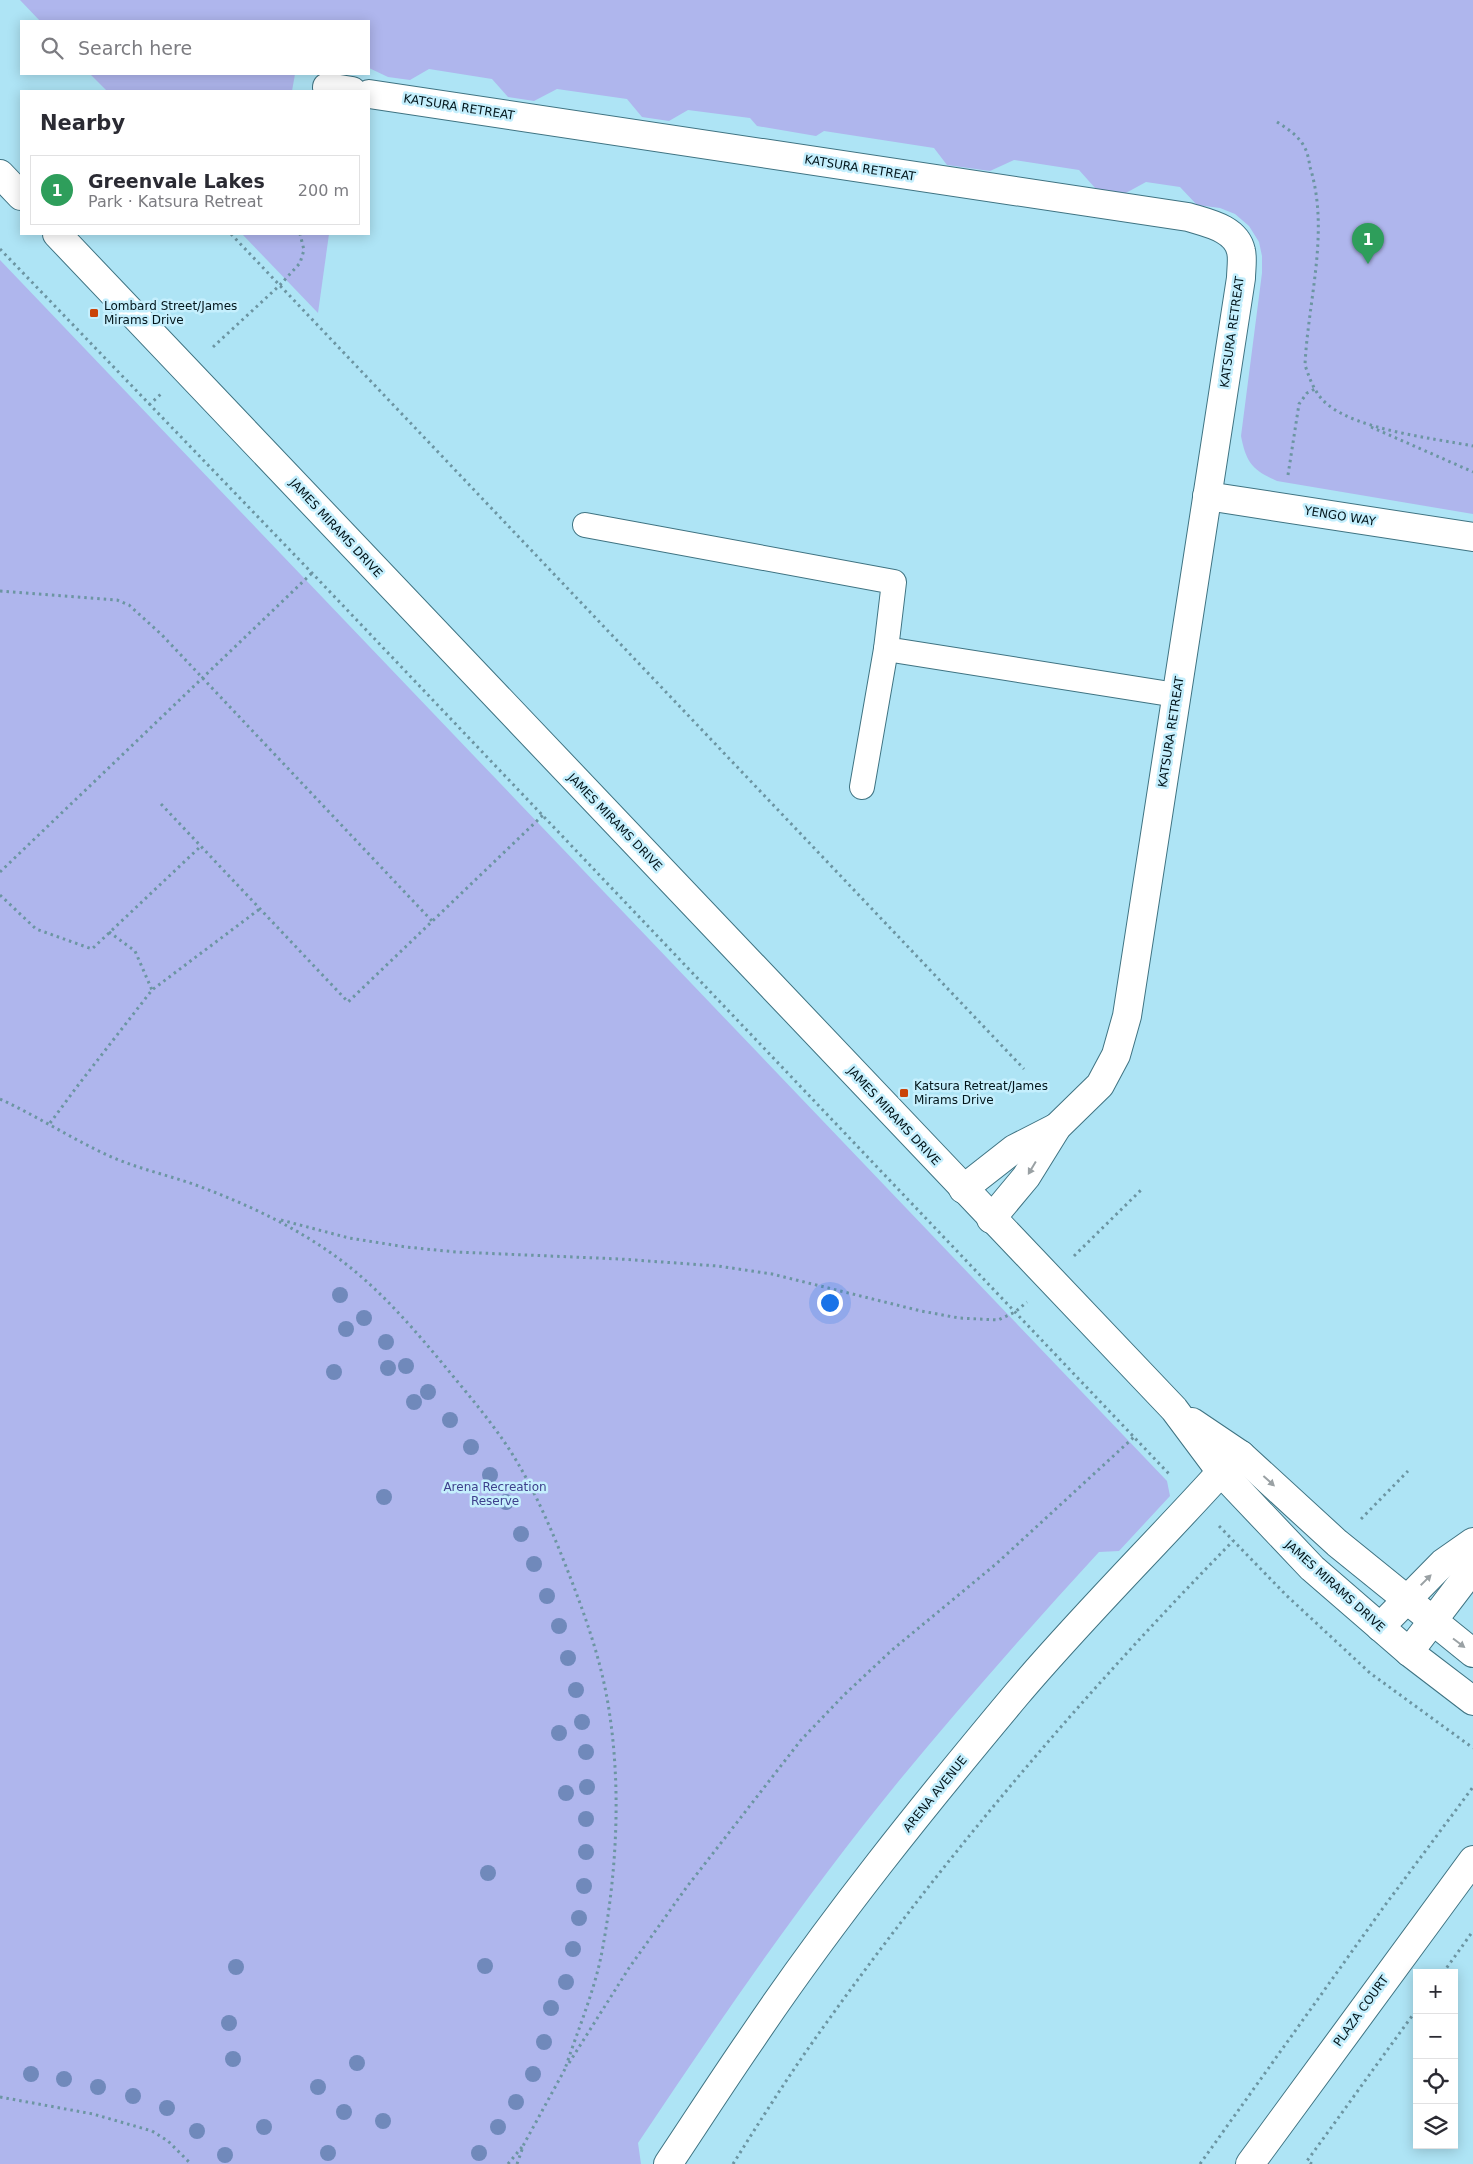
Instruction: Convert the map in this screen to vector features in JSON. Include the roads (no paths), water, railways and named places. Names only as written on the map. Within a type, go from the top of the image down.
[{"type":"street","name":"KATSURA RETREAT","points":[[370,94],[1188,217],[1216,225],[1232,234],[1241,250],[1241,278],[1127,1016],[1116,1055],[1100,1085],[1057,1127],[1026,1177],[992,1219]]},
{"type":"street","points":[[0,174],[20,195]]},
{"type":"street","name":"JAMES MIRAMS DRIVE","points":[[58,235],[1174,1410],[1231,1464],[1338,1543],[1473,1654]]},
{"type":"street","name":"YENGO WAY","points":[[1207,496],[1473,537]]},
{"type":"street","name":"KATSURA RETREAT","points":[[963,1189],[1014,1149],[1057,1127]]},
{"type":"street","name":"JAMES MIRAMS DRIVE","points":[[1231,1464],[1312,1568],[1409,1652],[1473,1701]]},
{"type":"street","name":"ARENA AVENUE","points":[[668,2164],[758,2029],[853,1898],[936,1793],[1017,1694],[1092,1609],[1231,1464]]},
{"type":"street","points":[[1380,1627],[1444,1563],[1473,1542]]},
{"type":"street","points":[[1409,1652],[1464,1580],[1473,1556]]},
{"type":"street","name":"PLAZA COURT","points":[[1250,2164],[1473,1860]]},
{"type":"lane","points":[[585,525],[894,582],[886,648],[862,787]]},
{"type":"lane","points":[[886,648],[1176,695]]},
{"type":"place","name":"Greenvale Lakes","points":[[1368,264]]},
{"type":"place","name":"Lombard Street/James Mirams Drive","points":[[94,313]]},
{"type":"place","name":"Katsura Retreat/James Mirams Drive","points":[[904,1093]]},
{"type":"park label","name":"Arena Recreation Reserve","points":[[495,1494]]}]
